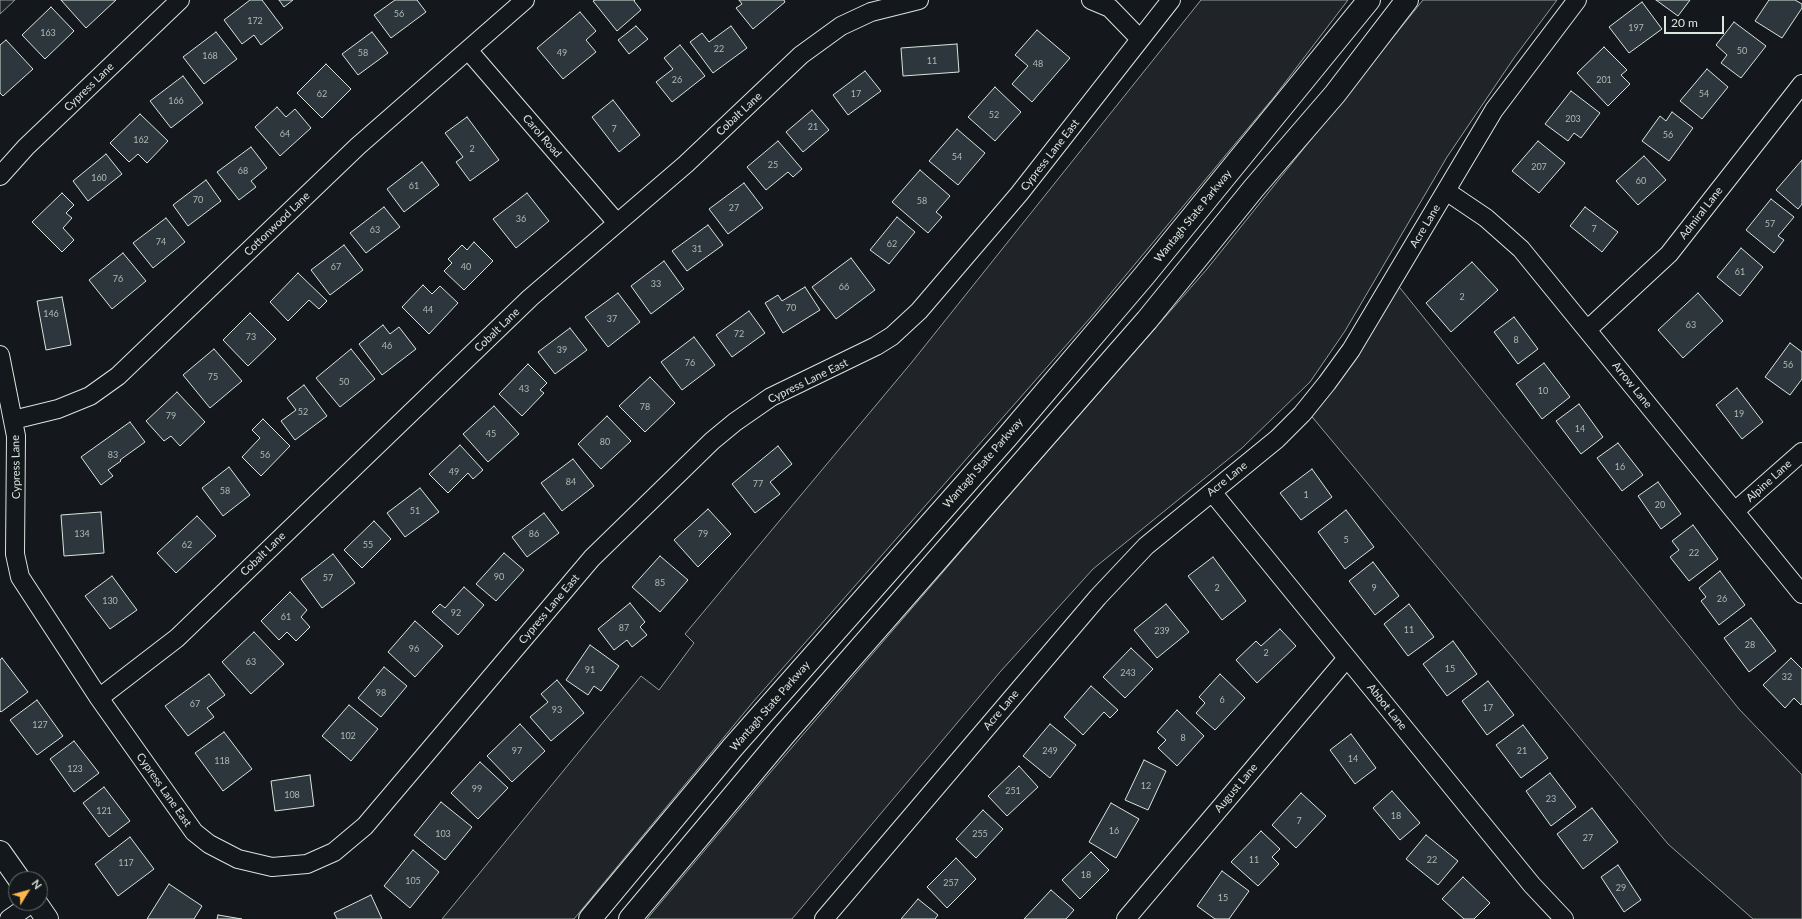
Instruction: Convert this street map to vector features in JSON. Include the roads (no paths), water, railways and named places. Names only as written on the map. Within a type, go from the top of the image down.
[{"type":"main road","name":"Wantagh State Parkway","points":[[590,919],[733,747],[1007,437],[1144,276],[1369,0]]},
{"type":"main road","points":[[630,919],[785,734],[1147,320],[1254,188],[1335,94],[1407,0]]},
{"type":"main road","points":[[0,852],[13,871]]},
{"type":"street","name":"Cypress Lane","points":[[0,176],[26,147],[180,0]]},
{"type":"street","name":"Cottonwood Lane","points":[[13,420],[58,409],[90,396],[118,376],[358,146],[525,0]]},
{"type":"street","name":"Cobalt Lane","points":[[99,698],[176,638],[530,298],[686,164],[802,55],[841,26],[871,12],[919,0]]},
{"type":"street","points":[[1091,0],[1110,8],[1140,39],[1171,0]]},
{"type":"street","name":"Acre Lane","points":[[824,919],[1098,597],[1146,546],[1277,439],[1302,414],[1327,383],[1350,350],[1494,110],[1577,0]]},
{"type":"street","name":"Cypress Lane East","points":[[8,534],[15,554],[20,577],[99,698],[194,832],[209,844],[238,859],[272,867],[307,864],[334,852],[365,826],[592,558],[712,441],[735,422],[771,397],[876,346],[892,336],[919,311],[1019,194],[1140,39]]},
{"type":"street","name":"Carol Road","points":[[468,50],[617,223]]},
{"type":"street","name":"Admiral Lane","points":[[1587,330],[1668,254],[1802,84]]},
{"type":"street","name":"Arrow Lane","points":[[1446,191],[1486,218],[1521,249],[1802,594]]},
{"type":"street","name":"Cypress Lane","points":[[0,355],[16,436],[8,534]]},
{"type":"street","name":"Alpine Lane","points":[[1735,511],[1802,452]]},
{"type":"street","name":"Abbot Lane","points":[[1212,492],[1532,885],[1564,919]]},
{"type":"street","name":"August Lane","points":[[1126,919],[1347,658]]},
{"type":"street","points":[[9,919],[20,911]]}]
